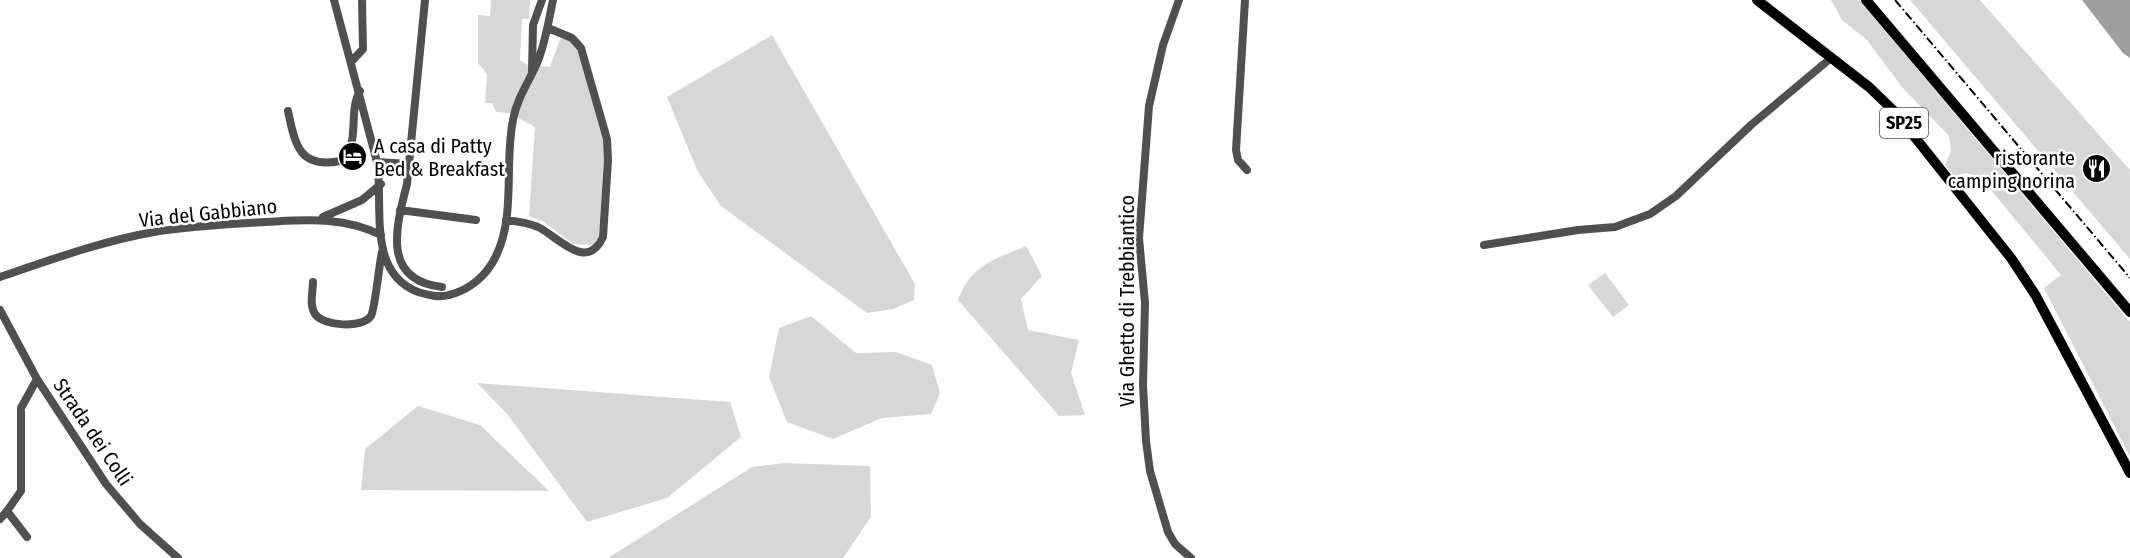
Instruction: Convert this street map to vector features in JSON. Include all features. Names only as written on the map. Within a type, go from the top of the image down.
[{"type":"main road","name":"SP25","points":[[1757,0],[1869,87],[1894,111],[2011,258],[2036,296],[2130,473]]},
{"type":"main road","points":[[1866,0],[2130,312]]},
{"type":"street","points":[[314,282],[312,304],[319,318],[326,321],[357,324],[365,321],[373,309],[382,252],[381,184],[377,162],[334,0]]},
{"type":"street","points":[[351,62],[363,49],[362,0]]},
{"type":"street","points":[[425,0],[409,164],[400,210],[397,249],[399,262],[407,273],[418,280],[442,287]]},
{"type":"street","points":[[532,71],[533,25],[542,0]]},
{"type":"street","points":[[382,252],[389,268],[400,281],[413,290],[443,297],[459,293],[488,270],[497,255],[506,220],[512,123],[516,107],[548,28],[553,0]]},
{"type":"street","name":"Via Ghetto di Trebbiantico","points":[[1179,0],[1162,45],[1149,106],[1139,238],[1144,303],[1143,385],[1149,461],[1168,532],[1175,544],[1191,558]]},
{"type":"street","points":[[1245,0],[1236,150],[1238,160],[1247,170]]},
{"type":"street","points":[[506,220],[537,227],[575,251],[592,250],[599,245],[603,237],[608,160],[607,139],[581,48],[572,38],[548,28]]},
{"type":"street","points":[[1484,245],[1578,230],[1615,227],[1650,214],[1676,196],[1751,125],[1831,58]]},
{"type":"street","points":[[288,111],[295,143],[301,153],[318,162],[340,161],[351,148],[352,108],[360,91]]},
{"type":"street","points":[[377,162],[409,164]]},
{"type":"street","name":"Via del Gabbiano","points":[[317,219],[362,200],[381,184]]},
{"type":"street","points":[[400,210],[476,220]]},
{"type":"street","name":"Via del Gabbiano","points":[[0,277],[72,252],[154,232],[207,226],[317,219],[362,226],[381,236]]},
{"type":"street","name":"Strada dei Colli","points":[[0,310],[37,378],[106,484],[141,524],[178,558]]},
{"type":"street","points":[[0,519],[21,491],[21,408],[37,378]]},
{"type":"street","points":[[7,511],[27,537]]},
{"type":"shaded area","points":[[491,0],[530,0],[529,19],[522,19],[520,60],[528,65],[550,67],[560,39],[566,37],[577,47],[605,145],[599,236],[593,245],[573,244],[544,222],[529,216],[535,127],[509,113],[496,112],[492,103],[485,103],[487,74],[478,63],[478,15],[490,16]]},
{"type":"shaded area","points":[[1831,0],[1859,0],[2130,322],[2130,457],[2044,288],[2061,275],[1981,178],[1966,173],[1955,177],[1945,165],[1951,151],[1949,136],[1902,87],[1866,39],[1842,20]]},
{"type":"shaded area","points":[[1910,0],[1980,0],[2130,170],[2130,259]]},
{"type":"shaded area","points":[[2082,0],[2130,0],[2130,58],[2123,53]]},
{"type":"shaded area","points":[[772,35],[915,284],[914,300],[893,309],[867,313],[721,206],[697,170],[667,97]]},
{"type":"shaded area","points":[[1026,246],[1042,276],[1021,299],[1028,330],[1079,340],[1071,373],[1085,415],[1059,416],[958,300],[969,279],[984,265]]},
{"type":"shaded area","points":[[1605,273],[1629,305],[1613,317],[1588,285]]},
{"type":"shaded area","points":[[811,316],[856,353],[896,352],[932,365],[940,393],[931,414],[882,418],[833,439],[787,422],[769,377],[779,328]]},
{"type":"shaded area","points":[[477,383],[730,402],[741,437],[667,498],[587,522],[508,415]]},
{"type":"shaded area","points":[[418,406],[480,425],[549,491],[361,490],[365,449]]},
{"type":"shaded area","points":[[784,463],[870,466],[871,517],[843,558],[608,558],[752,467]]},
{"type":"railway","points":[[1895,0],[2130,278]]},
{"type":"place","name":"A casa di Patty Bed & Breakfast","points":[[353,157]]},
{"type":"place","name":"ristorante camping norina","points":[[2096,169]]}]
